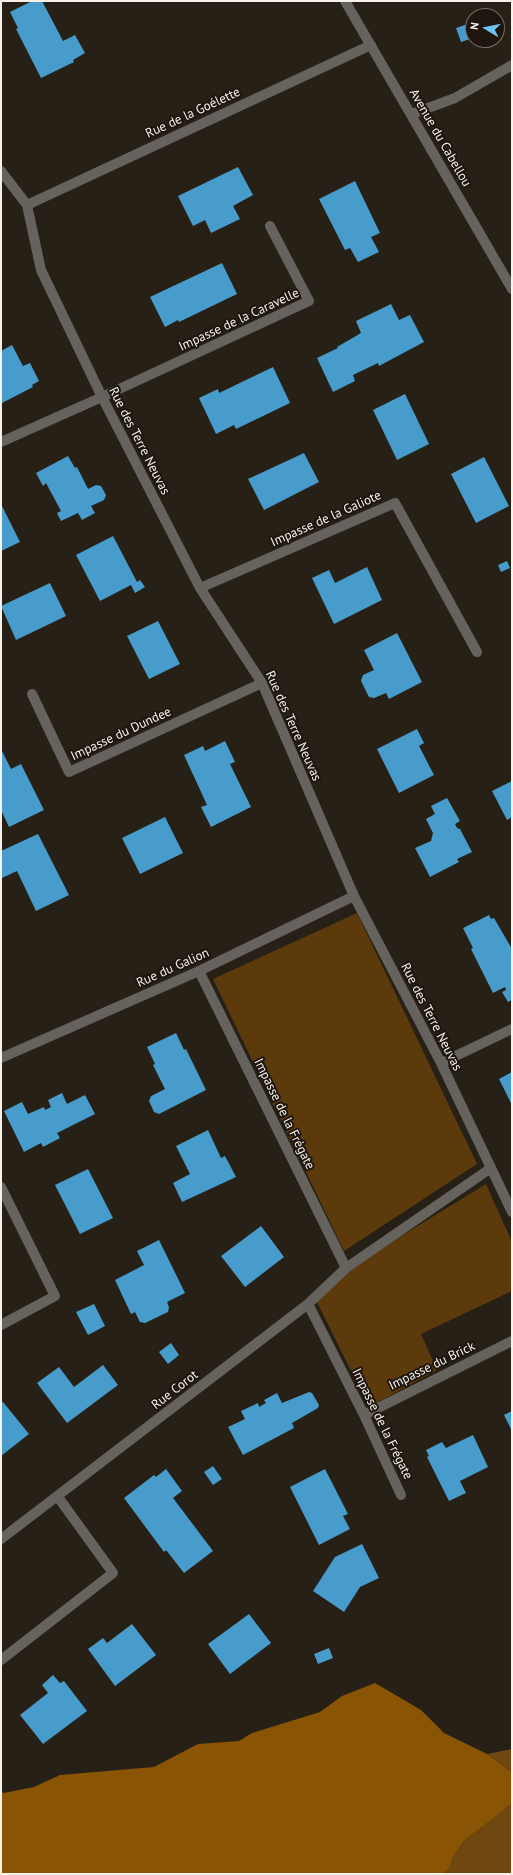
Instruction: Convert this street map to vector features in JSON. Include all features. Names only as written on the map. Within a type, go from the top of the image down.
[{"type":"street","name":"Avenue du Cabellou","points":[[345,1],[412,114],[512,289]]},
{"type":"street","name":"Rue de la Goélette","points":[[27,205],[371,45]]},
{"type":"street","points":[[412,114],[455,98],[512,65]]},
{"type":"street","name":"Rue des Terre Neuvas","points":[[1,171],[27,205],[41,270],[102,397],[200,588],[262,683],[354,896],[441,1063],[512,1212]]},
{"type":"street","name":"Impasse de la Caravelle","points":[[102,397],[309,301],[270,226]]},
{"type":"street","points":[[1,442],[102,397]]},
{"type":"street","name":"Impasse de la Galiote","points":[[200,588],[395,503],[477,652]]},
{"type":"street","name":"Impasse du Dundee","points":[[32,694],[68,772],[262,683]]},
{"type":"street","name":"Rue du Galion","points":[[1,1058],[199,971],[354,896]]},
{"type":"street","name":"Impasse de la Frégate","points":[[199,971],[346,1268]]},
{"type":"street","points":[[441,1063],[512,1030]]},
{"type":"street","points":[[308,1304],[346,1268],[491,1168]]},
{"type":"street","points":[[1,1187],[55,1296],[1,1325]]},
{"type":"street","name":"Impasse de la Frégate","points":[[308,1304],[364,1415],[401,1494]]},
{"type":"street","name":"Rue Corot","points":[[1,1539],[58,1497],[308,1304]]},
{"type":"street","name":"Impasse du Brick","points":[[364,1415],[512,1341]]},
{"type":"street","points":[[1,1660],[113,1573],[58,1497]]},
{"type":"shaded area","points":[[357,913],[477,1164],[344,1251],[213,979]]},
{"type":"shaded area","points":[[486,1184],[512,1242],[512,1291],[421,1334],[437,1370],[369,1407],[316,1300],[346,1270]]},
{"type":"shaded area","points":[[375,1683],[421,1710],[444,1733],[487,1754],[512,1772],[512,1804],[464,1841],[453,1857],[450,1867],[442,1874],[1,1874],[1,1792],[4,1793],[34,1787],[60,1775],[154,1767],[198,1744],[239,1741],[252,1733],[320,1712],[342,1696]]},
{"type":"shaded area","points":[[512,1749],[512,1772],[487,1754]]},
{"type":"shaded area","points":[[512,1804],[512,1874],[442,1874],[450,1867],[453,1857],[464,1841]]},
{"type":"building","points":[[32,1],[42,1],[63,41],[75,35],[85,53],[73,60],[74,62],[41,78],[16,29],[18,28],[10,12]]},
{"type":"building","points":[[465,25],[465,41],[461,42],[456,28]]},
{"type":"building","points":[[238,167],[253,195],[233,206],[240,219],[211,233],[205,220],[193,226],[178,196]]},
{"type":"building","points":[[355,181],[380,233],[371,237],[379,252],[358,262],[350,248],[345,250],[319,199]]},
{"type":"building","points":[[222,263],[237,294],[179,322],[178,320],[165,327],[150,297]]},
{"type":"building","points":[[391,304],[399,320],[410,315],[424,342],[379,366],[378,363],[353,375],[355,381],[333,392],[317,358],[338,348],[337,347],[361,333],[356,321]]},
{"type":"building","points":[[12,345],[23,366],[30,363],[39,381],[32,385],[33,387],[2,403],[1,351]]},
{"type":"building","points":[[273,367],[290,403],[236,429],[234,425],[216,434],[199,398],[218,389],[219,393]]},
{"type":"building","points":[[405,394],[429,444],[397,460],[373,410]]},
{"type":"building","points":[[304,453],[319,482],[264,510],[248,479]]},
{"type":"building","points":[[68,456],[75,468],[77,467],[88,489],[96,485],[101,486],[106,495],[104,500],[91,506],[95,513],[82,520],[78,513],[61,521],[57,513],[61,511],[46,483],[43,486],[36,473]]},
{"type":"building","points":[[484,457],[509,506],[476,523],[451,474]]},
{"type":"building","points":[[1,504],[20,542],[1,551]]},
{"type":"building","points":[[113,536],[137,582],[140,580],[145,587],[135,593],[131,585],[100,601],[76,555]]},
{"type":"building","points":[[507,561],[510,568],[501,572],[498,565]]},
{"type":"building","points":[[367,567],[382,600],[334,624],[312,578],[329,570],[335,583]]},
{"type":"building","points":[[50,583],[66,616],[16,640],[1,606]]},
{"type":"building","points":[[158,621],[180,664],[149,679],[127,636]]},
{"type":"building","points":[[397,633],[422,682],[389,699],[386,693],[374,698],[369,697],[361,681],[363,675],[374,670],[364,650]]},
{"type":"building","points":[[417,729],[424,743],[419,746],[434,775],[399,793],[377,749]]},
{"type":"building","points":[[225,741],[235,762],[230,764],[251,807],[211,827],[201,807],[207,805],[184,755],[203,746],[205,751]]},
{"type":"building","points":[[1,749],[11,769],[21,764],[44,810],[9,827],[1,810]]},
{"type":"building","points":[[512,781],[512,817],[507,820],[492,791]]},
{"type":"building","points":[[447,798],[460,821],[455,824],[457,828],[460,829],[472,852],[457,859],[459,862],[430,877],[415,848],[431,841],[433,833],[426,819],[435,814],[431,806]]},
{"type":"building","points":[[165,817],[183,853],[140,874],[122,838]]},
{"type":"building","points":[[38,834],[69,895],[36,911],[17,871],[2,878],[1,851]]},
{"type":"building","points":[[489,915],[491,919],[494,918],[512,949],[512,1000],[508,1002],[502,992],[506,990],[505,987],[493,993],[471,949],[473,948],[463,928]]},
{"type":"building","points":[[176,1033],[184,1050],[186,1049],[206,1090],[159,1114],[154,1112],[149,1101],[151,1096],[165,1089],[153,1065],[155,1064],[147,1047]]},
{"type":"building","points":[[512,1072],[512,1105],[499,1079]]},
{"type":"building","points":[[62,1093],[67,1104],[85,1095],[95,1114],[57,1133],[60,1138],[43,1147],[41,1143],[24,1152],[4,1111],[22,1102],[28,1114],[44,1107],[45,1110],[51,1107],[48,1100]]},
{"type":"building","points":[[208,1130],[221,1158],[225,1156],[236,1177],[182,1202],[173,1183],[190,1174],[176,1146]]},
{"type":"building","points":[[88,1169],[113,1218],[80,1234],[55,1185]]},
{"type":"building","points":[[261,1226],[284,1257],[245,1287],[221,1256]]},
{"type":"building","points":[[159,1240],[185,1293],[167,1302],[169,1307],[168,1312],[145,1323],[140,1322],[135,1312],[131,1314],[115,1280],[144,1265],[137,1251]]},
{"type":"building","points":[[94,1304],[105,1326],[88,1335],[76,1312]]},
{"type":"building","points":[[171,1343],[179,1355],[168,1364],[159,1352]]},
{"type":"building","points":[[103,1365],[118,1385],[67,1423],[37,1383],[59,1367],[74,1387]]},
{"type":"building","points":[[309,1392],[312,1393],[319,1405],[318,1408],[292,1423],[294,1428],[243,1455],[228,1427],[245,1419],[241,1411],[258,1403],[259,1407],[266,1403],[264,1400],[277,1393],[282,1403]]},
{"type":"building","points":[[3,1402],[29,1434],[1,1456],[1,1403]]},
{"type":"building","points":[[512,1411],[512,1431],[504,1415]]},
{"type":"building","points":[[473,1435],[488,1467],[460,1481],[466,1493],[449,1501],[427,1457],[429,1456],[426,1450],[442,1442],[446,1448]]},
{"type":"building","points":[[213,1466],[222,1479],[213,1485],[204,1472]]},
{"type":"building","points":[[166,1469],[182,1491],[173,1498],[213,1551],[184,1573],[166,1550],[164,1552],[124,1498],[154,1475],[156,1477]]},
{"type":"building","points":[[325,1469],[348,1514],[343,1516],[350,1529],[319,1545],[290,1487]]},
{"type":"building","points":[[362,1544],[379,1578],[360,1587],[344,1612],[313,1591],[335,1557]]},
{"type":"building","points":[[249,1614],[271,1643],[230,1674],[208,1644]]},
{"type":"building","points":[[132,1624],[156,1655],[115,1686],[88,1649],[103,1638],[107,1643]]},
{"type":"building","points":[[329,1648],[333,1658],[318,1664],[314,1654]]},
{"type":"building","points":[[53,1675],[60,1683],[64,1681],[87,1711],[43,1744],[20,1715],[48,1693],[42,1685]]}]
